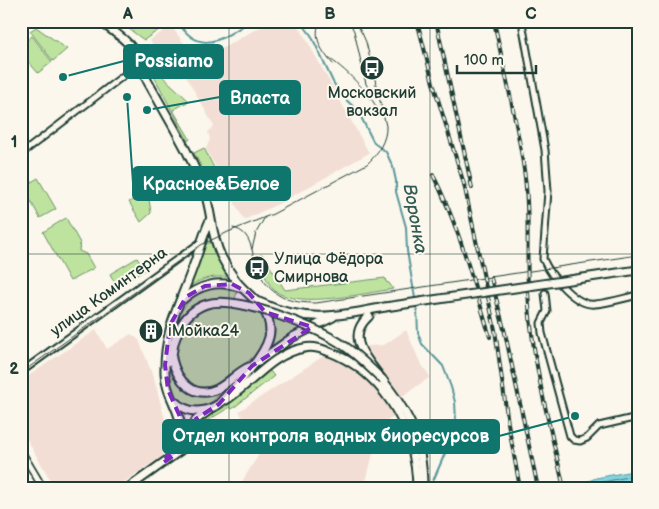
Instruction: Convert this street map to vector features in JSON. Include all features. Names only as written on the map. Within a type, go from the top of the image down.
[{"type":"main road","points":[[99,21],[129,44],[140,63],[199,177],[206,196],[214,237],[228,269],[234,278],[258,302],[268,321],[269,338],[264,350],[219,404]]},
{"type":"main road","points":[[163,463],[176,448],[181,436],[181,419],[167,386],[165,365],[167,338],[170,325],[210,220]]},
{"type":"main road","name":"улица Коминтерна","points":[[201,242],[214,237]]},
{"type":"main road","points":[[258,302],[293,314],[333,317],[385,307],[638,270]]},
{"type":"main road","points":[[180,302],[194,291],[213,284],[226,283],[244,289]]},
{"type":"main road","points":[[167,386],[174,343],[179,329],[187,316],[201,306],[215,302],[231,302],[288,318],[320,331],[354,353],[383,380]]},
{"type":"main road","points":[[369,316],[360,328],[358,342],[362,352],[401,405],[415,434],[422,461],[423,488]]},
{"type":"main road","points":[[172,359],[176,372],[183,383],[190,388],[202,391],[216,389],[293,337],[333,317]]},
{"type":"main road","points":[[128,488],[181,450],[196,420],[233,396],[268,365],[290,352],[307,347],[325,350],[359,367],[387,395],[403,422],[414,455],[417,488]]},
{"type":"main road","points":[[174,401],[186,410],[209,410]]},
{"type":"street","points":[[523,28],[545,150],[548,191],[543,259],[546,267],[559,285],[584,302],[594,304],[638,295]]},
{"type":"street","points":[[21,154],[140,63]]},
{"type":"street","name":"улица Коминтерна","points":[[21,372],[201,242]]},
{"type":"street","points":[[545,293],[546,311],[541,323],[542,333],[570,436],[574,440],[580,441],[587,438],[600,426],[638,417]]},
{"type":"street","points":[[369,316],[385,307]]},
{"type":"street","points":[[21,451],[43,488]]},
{"type":"highlighted area","points":[[232,284],[249,293],[265,312],[312,327],[252,366],[219,404],[196,419],[181,450],[163,463],[181,435],[181,419],[168,390],[165,365],[170,325],[186,297],[205,286]]},
{"type":"shaded area","points":[[287,23],[300,28],[369,153],[280,203],[244,220],[206,149],[210,139],[208,132],[214,126],[182,69],[175,72],[155,50],[150,40],[171,26],[185,45],[195,52],[206,53],[218,51],[256,29],[270,24]]},
{"type":"shaded area","points":[[96,330],[107,349],[131,334],[139,340],[154,379],[171,442],[161,457],[115,488],[55,488],[21,429],[21,381]]},
{"type":"shaded area","points":[[406,330],[419,360],[430,377],[397,400],[395,416],[381,423],[366,481],[363,484],[366,488],[238,488],[261,451],[239,411],[328,353],[384,345]]},
{"type":"green space","points":[[118,21],[168,21],[169,23],[144,40]]},
{"type":"green space","points":[[36,27],[67,49],[53,61],[30,31]]},
{"type":"green space","points":[[32,36],[52,62],[38,73],[21,53],[21,45]]},
{"type":"green space","points":[[146,61],[189,101],[173,110],[190,139],[188,141]]},
{"type":"green space","points":[[204,148],[223,186],[214,191],[194,153]]},
{"type":"green space","points":[[38,178],[56,209],[40,218],[23,187]]},
{"type":"green space","points":[[148,192],[151,213],[141,222],[129,202]]},
{"type":"green space","points":[[66,218],[80,243],[79,251],[86,254],[94,268],[70,281],[43,232]]},
{"type":"green space","points":[[211,242],[219,261],[229,277],[208,278],[190,286],[206,244]]},
{"type":"green space","points":[[262,254],[285,290],[385,278],[386,282],[393,289],[332,298],[300,299],[286,296],[275,291],[267,280],[258,257]]},
{"type":"green space","points":[[137,258],[145,270],[117,287],[110,274]]},
{"type":"green space","points":[[218,288],[237,292],[235,299],[217,298],[201,302],[187,310],[176,325],[174,324],[182,310],[197,295]]},
{"type":"green space","points":[[218,305],[232,306],[262,315],[265,330],[264,341],[253,357],[225,380],[210,388],[197,388],[186,382],[179,370],[177,356],[178,340],[186,325],[199,313]]},
{"type":"green space","points":[[273,318],[301,329],[272,348],[275,332]]},
{"type":"green space","points":[[269,370],[274,376],[232,409],[230,407],[207,421],[209,425],[201,425],[204,419],[231,403]]},
{"type":"green space","points":[[172,371],[189,391],[227,386],[207,405],[202,407],[186,406],[177,400],[172,391]]},
{"type":"water","points":[[638,470],[638,488],[572,488],[596,478]]},
{"type":"waterway","name":"Воронка","points":[[177,21],[186,32],[203,42],[221,38],[251,21]]},
{"type":"waterway","name":"Воронка","points":[[300,21],[311,35],[333,82],[342,96],[358,111],[374,143],[386,152],[393,167],[396,192],[406,227],[407,251],[417,310],[418,333],[422,344],[443,366],[451,387],[455,402],[456,421],[456,433],[453,439]]},
{"type":"waterway","name":"Воронка","points":[[430,488],[446,451]]},
{"type":"tram line","points":[[320,21],[317,33],[319,44],[333,64]]},
{"type":"tram line","points":[[21,373],[201,245],[273,214],[367,164],[371,160],[383,142],[386,126],[366,42],[353,21]]},
{"type":"tram line","points":[[350,23],[354,31],[366,84],[372,94]]},
{"type":"tram line","points":[[328,58],[356,81],[378,110]]},
{"type":"tram line","points":[[252,249],[256,233],[265,217]]},
{"type":"tram line","points":[[233,228],[240,230],[248,238],[257,268],[270,288],[286,299],[307,303],[638,255]]},
{"type":"railway","points":[[417,21],[433,83],[464,184],[495,330],[508,423],[520,488]]},
{"type":"railway","points":[[436,21],[472,188]]},
{"type":"railway","points":[[494,21],[524,170],[527,204],[528,289],[531,329],[543,397],[564,488]]},
{"type":"railway","points":[[433,175],[458,234],[490,337]]},
{"type":"railway","points":[[491,278],[505,333],[538,488]]},
{"type":"place","name":"Московский вокзал","points":[[372,68]]},
{"type":"place","name":"Possiamo","points":[[63,77]]},
{"type":"place","name":"Красное&Белое","points":[[127,97]]},
{"type":"place","name":"Власта","points":[[147,110]]},
{"type":"place","name":"Улица Фёдора Смирнова","points":[[257,268]]},
{"type":"place","name":"iМойка24","points":[[151,331]]},
{"type":"place","name":"Отдел контроля водных биоресурсов","points":[[575,416]]}]
